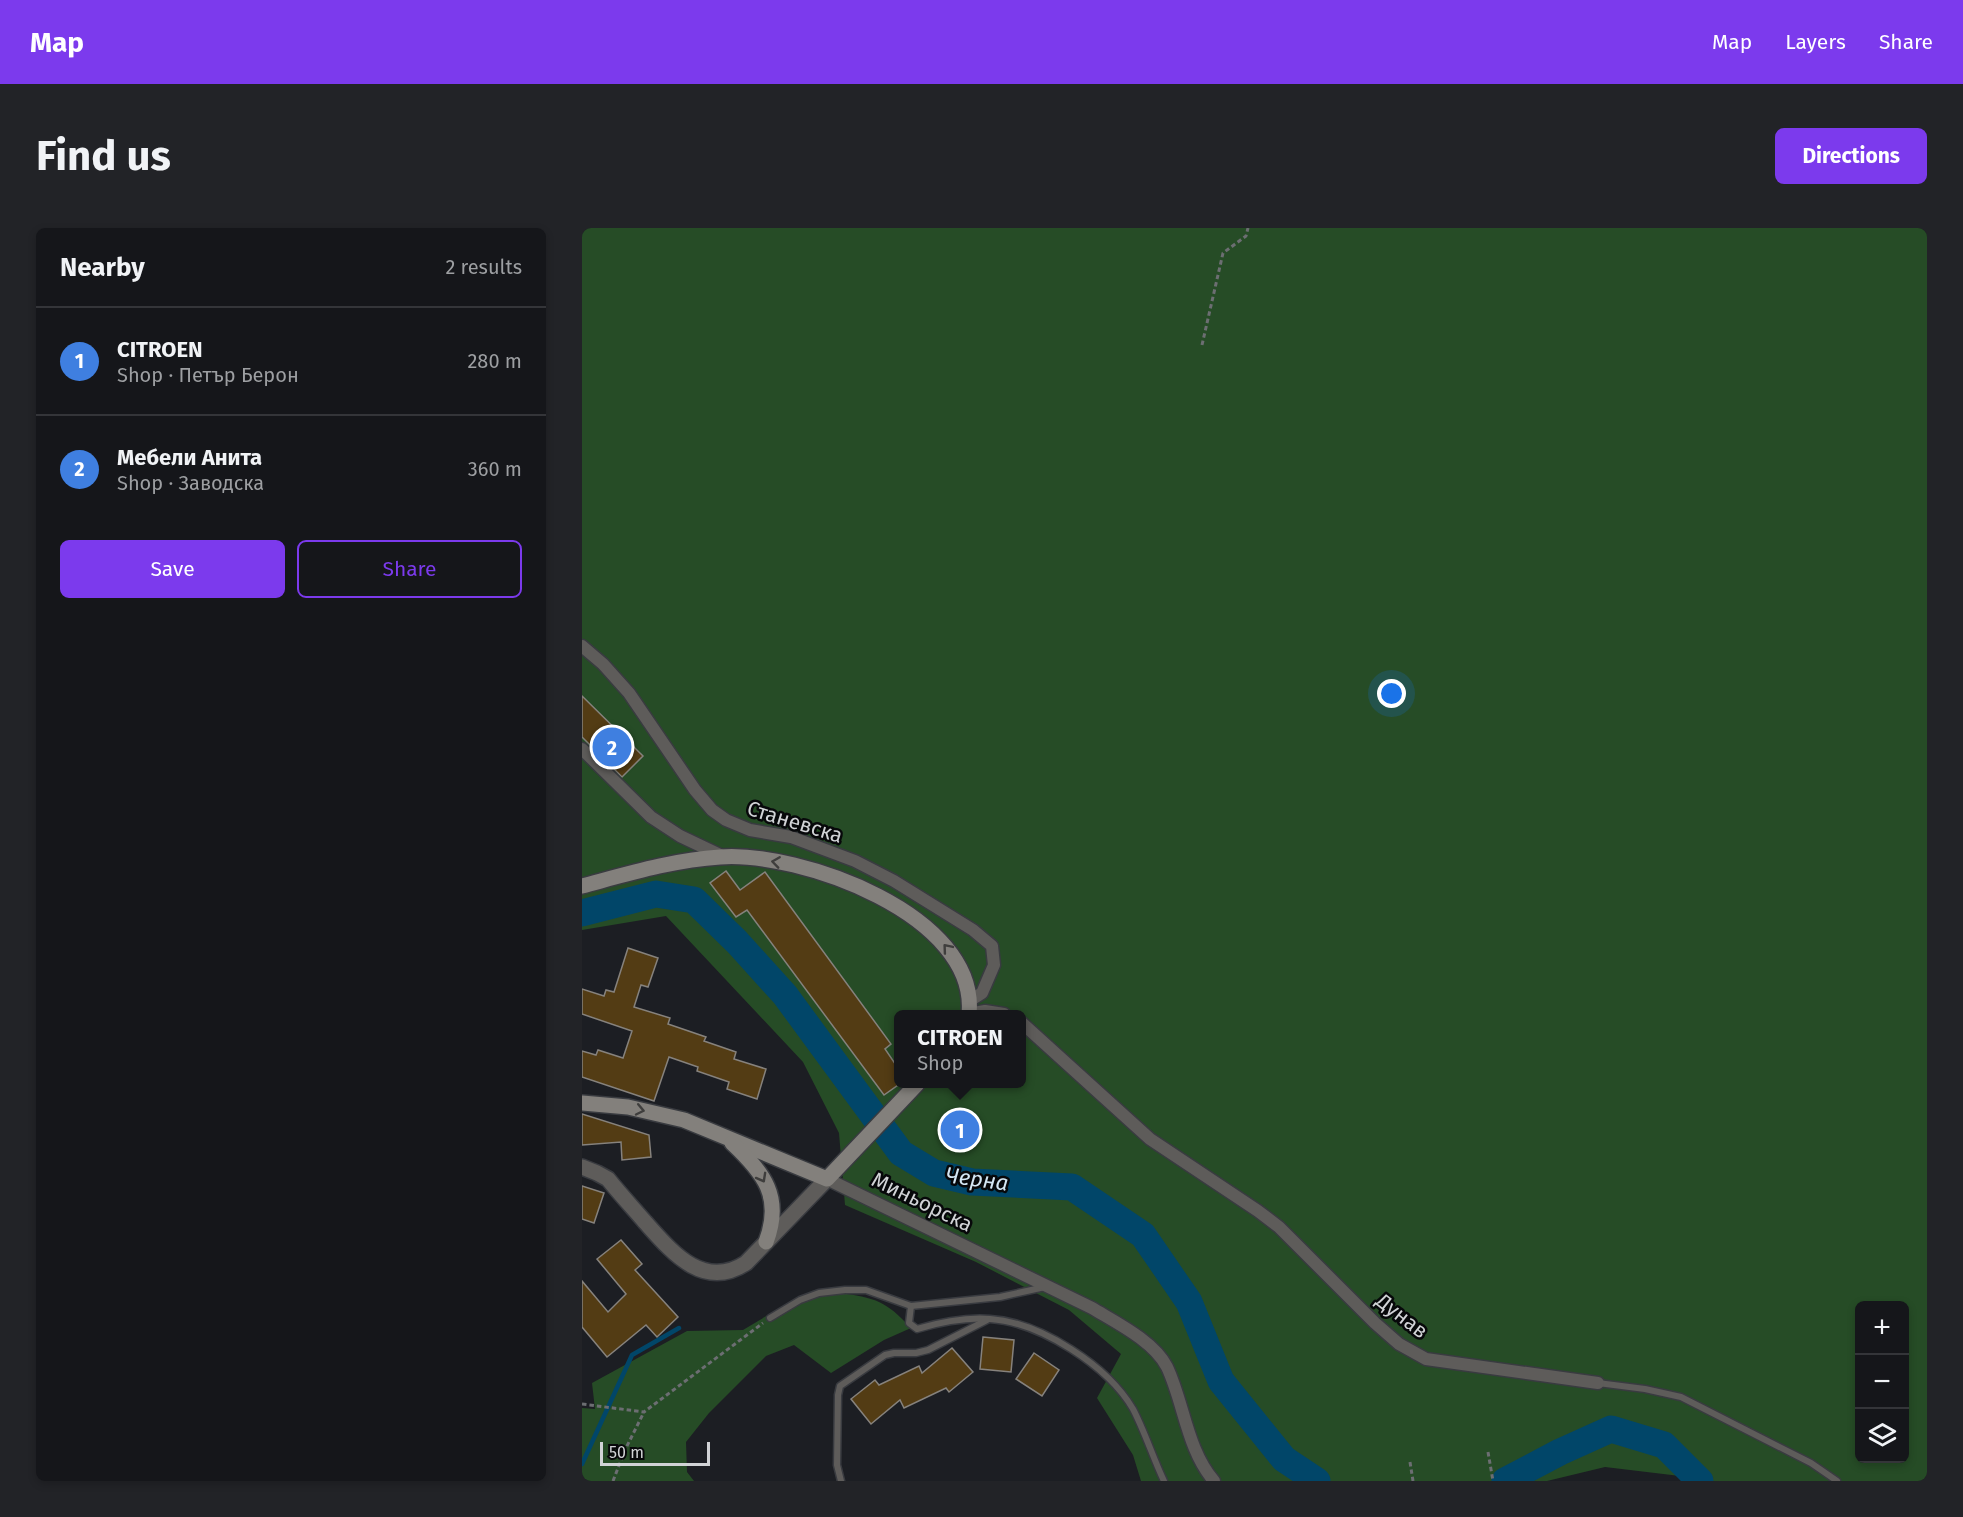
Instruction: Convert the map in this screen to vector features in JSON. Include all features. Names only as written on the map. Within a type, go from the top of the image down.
[{"type":"main road","points":[[582,886],[667,864],[722,856],[789,864],[843,881],[916,919],[948,948],[968,984],[970,1010]]},
{"type":"main road","points":[[582,1102],[628,1107],[684,1120],[723,1134],[827,1179],[912,1089]]},
{"type":"main road","points":[[723,1134],[751,1160],[766,1184],[774,1213],[766,1242]]},
{"type":"street","name":"Станевска","points":[[582,646],[603,664],[629,693],[712,810],[726,820],[750,830],[791,837],[855,861],[894,881],[973,930],[992,946],[994,965],[982,993],[970,1010]]},
{"type":"street","points":[[582,749],[651,817],[680,836],[722,856]]},
{"type":"street","name":"Дунав","points":[[1026,1027],[1150,1139],[1279,1227],[1399,1344],[1426,1359],[1598,1383]]},
{"type":"street","points":[[582,1167],[608,1179],[667,1247],[687,1263],[700,1269],[724,1272],[738,1268],[754,1256],[827,1179]]},
{"type":"street","name":"Миньорска","points":[[827,1179],[1092,1308],[1127,1328],[1151,1348],[1166,1365],[1193,1443],[1206,1472],[1214,1481]]},
{"type":"lane","points":[[770,1318],[800,1299],[819,1293],[845,1290],[866,1290],[911,1306],[1000,1297],[1048,1287]]},
{"type":"lane","points":[[911,1306],[909,1323],[917,1329],[948,1320],[990,1319],[1020,1325],[1050,1337],[1087,1361],[1114,1383],[1133,1410],[1164,1481]]},
{"type":"lane","points":[[842,1481],[837,1465],[840,1386],[885,1355],[928,1350],[990,1319]]},
{"type":"lane","name":"Дунав","points":[[1598,1383],[1645,1389],[1681,1398],[1811,1463],[1837,1481]]},
{"type":"path","points":[[1202,345],[1223,253],[1246,236],[1248,228]]},
{"type":"path","points":[[613,1481],[644,1412],[770,1318]]},
{"type":"path","points":[[582,1404],[644,1412]]},
{"type":"path","points":[[1488,1452],[1493,1481]]},
{"type":"path","points":[[1410,1462],[1413,1481]]},
{"type":"green space","points":[[582,228],[1927,228],[1927,1481],[1683,1481],[1680,1476],[1605,1467],[1547,1481],[1141,1481],[1133,1455],[1097,1398],[1121,1354],[1069,1310],[976,1262],[845,1205],[839,1133],[803,1062],[666,916],[582,930]]},
{"type":"green space","points":[[840,1293],[880,1302],[911,1328],[884,1340],[831,1373],[794,1345],[766,1356],[709,1413],[686,1442],[687,1472],[694,1481],[582,1481],[582,1408],[595,1409],[592,1383],[687,1331],[743,1330],[793,1300]]},
{"type":"building","points":[[582,696],[643,756],[622,777],[582,737]]},
{"type":"building","points":[[726,871],[740,890],[765,872],[891,1044],[885,1049],[894,1062],[894,1088],[884,1095],[747,910],[736,917],[710,883]]},
{"type":"building","points":[[628,948],[658,958],[648,987],[641,985],[634,1007],[670,1018],[668,1024],[706,1037],[704,1041],[736,1052],[734,1059],[766,1069],[757,1099],[727,1089],[729,1082],[697,1071],[698,1067],[669,1057],[654,1101],[582,1077],[582,1051],[596,1055],[598,1050],[623,1058],[632,1031],[582,1014],[582,989],[604,996],[606,990],[614,992]]},
{"type":"building","points":[[582,1114],[649,1135],[651,1157],[622,1160],[621,1142],[582,1145]]},
{"type":"building","points":[[582,1186],[604,1193],[594,1223],[582,1219]]},
{"type":"building","points":[[621,1240],[642,1264],[635,1270],[678,1317],[657,1337],[646,1325],[607,1357],[582,1327],[582,1281],[608,1312],[626,1294],[597,1259]]},
{"type":"building","points":[[983,1337],[1014,1340],[1011,1372],[980,1369]]},
{"type":"building","points":[[952,1348],[973,1372],[949,1392],[946,1388],[904,1408],[900,1400],[871,1424],[851,1399],[875,1380],[879,1385],[919,1366],[922,1373]]},
{"type":"building","points":[[1034,1353],[1059,1370],[1042,1396],[1016,1379]]},
{"type":"waterway","name":"Черна","points":[[582,913],[656,894],[694,900],[737,942],[785,995],[901,1153],[934,1173],[972,1182],[1072,1187],[1143,1235],[1189,1302],[1221,1381],[1284,1459],[1317,1481]]},
{"type":"waterway","points":[[582,1464],[632,1355],[679,1328]]},
{"type":"waterway","name":"Черна","points":[[1505,1481],[1560,1452],[1611,1429],[1664,1445],[1700,1481]]},
{"type":"place","name":"Мебели Анита","points":[[612,747]]},
{"type":"place","name":"CITROEN","points":[[960,1130]]}]
